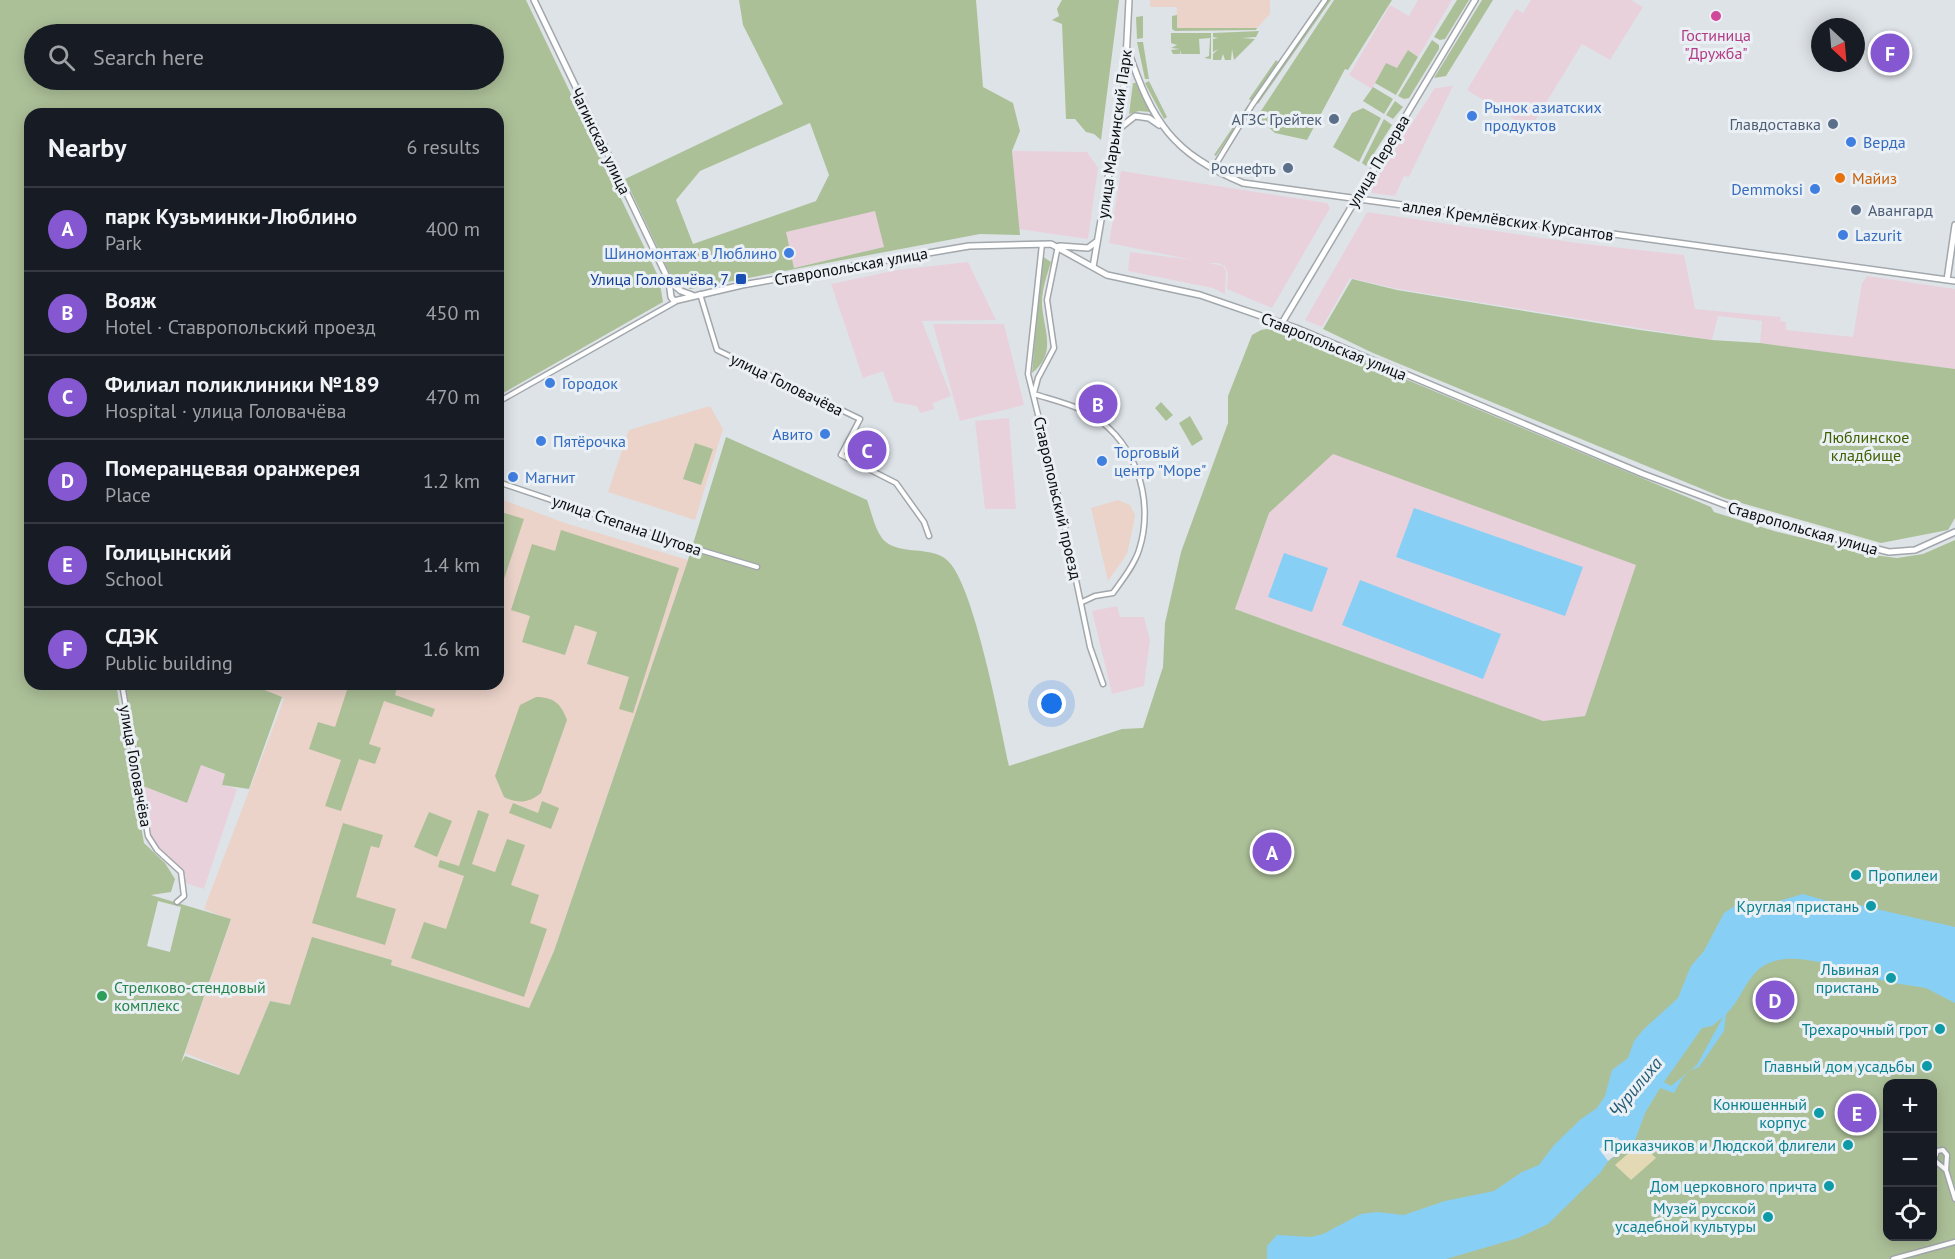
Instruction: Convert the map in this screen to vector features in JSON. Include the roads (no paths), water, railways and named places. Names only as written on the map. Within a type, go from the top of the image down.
[{"type":"street","name":"Чагинская улица","points":[[534,0],[669,281],[671,294]]},
{"type":"street","name":"улица Марьинский Парк","points":[[1093,267],[1128,50],[1130,0]]},
{"type":"street","points":[[1212,169],[1252,105],[1325,0]]},
{"type":"street","name":"улица Перерва","points":[[1282,323],[1475,0]]},
{"type":"street","name":"аллея Кремлёвских Курсантов","points":[[1128,50],[1142,88],[1165,129],[1184,150],[1212,169],[1243,183],[1955,281]]},
{"type":"street","points":[[1115,133],[1135,116],[1149,118],[1165,129]]},
{"type":"street","points":[[1947,280],[1955,225]]},
{"type":"street","points":[[1058,246],[1088,248],[1098,239]]},
{"type":"street","name":"Ставропольская улица","points":[[679,301],[697,294],[969,246],[1043,243],[1058,246],[1107,274],[1200,295],[1282,323],[1643,474],[1771,522],[1889,552],[1915,549],[1955,532]]},
{"type":"street","name":"Ставропольский проезд","points":[[1043,243],[1037,276],[1028,374],[1082,602],[1090,647],[1103,684]]},
{"type":"street","name":"Ставропольский проезд","points":[[1034,394],[1038,378],[1054,348],[1047,300],[1058,246]]},
{"type":"street","name":"Чагинская улица","points":[[669,281],[680,291]]},
{"type":"street","points":[[665,306],[671,294],[680,291],[679,301]]},
{"type":"street","name":"Ставропольская улица","points":[[680,291],[697,294]]},
{"type":"street","points":[[671,294],[679,301]]},
{"type":"street","name":"улица Головачёва","points":[[697,294],[717,350],[860,419],[841,455],[896,483],[924,522],[929,536]]},
{"type":"street","points":[[504,399],[665,306],[679,301]]},
{"type":"street","name":"Ставропольский проезд","points":[[1034,394],[1082,410],[1108,427],[1132,459],[1146,501],[1139,548],[1134,561],[1113,593],[1095,596],[1082,602]]},
{"type":"street","name":"улица Степана Шутова","points":[[504,484],[757,567]]},
{"type":"street","name":"улица Головачёва","points":[[123,690],[148,836],[157,850],[181,872],[184,896],[177,902]]},
{"type":"street","points":[[1937,1151],[1945,1152],[1947,1172],[1955,1199]]},
{"type":"street","points":[[1937,1163],[1942,1164],[1946,1160]]},
{"type":"street","points":[[1937,1163],[1947,1172]]},
{"type":"street","points":[[1893,1259],[1955,1242]]},
{"type":"water","points":[[1414,508],[1583,567],[1565,616],[1396,557]]},
{"type":"water","points":[[1284,553],[1328,568],[1312,612],[1268,597]]},
{"type":"water","points":[[1360,580],[1501,634],[1483,679],[1342,625]]},
{"type":"water","name":"Чурилиха","points":[[1803,894],[1827,901],[1865,906],[1870,911],[1876,909],[1955,927],[1955,1003],[1926,988],[1894,983],[1895,978],[1891,974],[1887,976],[1886,981],[1800,959],[1783,959],[1768,964],[1755,973],[1726,1014],[1724,1031],[1699,1067],[1690,1071],[1697,1065],[1723,1017],[1712,1026],[1702,1028],[1664,1082],[1671,1086],[1688,1073],[1674,1093],[1660,1088],[1645,1113],[1634,1143],[1608,1161],[1600,1173],[1548,1224],[1518,1238],[1446,1259],[1267,1259],[1267,1246],[1277,1235],[1311,1237],[1323,1234],[1361,1214],[1377,1212],[1404,1215],[1445,1201],[1494,1191],[1522,1172],[1539,1165],[1554,1145],[1581,1119],[1597,1108],[1605,1096],[1612,1070],[1628,1058],[1634,1041],[1644,1029],[1678,998],[1691,966],[1704,951],[1724,913],[1742,901],[1779,901]]},
{"type":"place","name":"Гостиница \"Дружба\"","points":[[1716,16]]},
{"type":"place","name":"СДЭК","points":[[1890,53]]},
{"type":"place","name":"Рынок азиатских продуктов","points":[[1472,116]]},
{"type":"place","name":"АГЗС Грейтек","points":[[1334,119]]},
{"type":"place","name":"Главдоставка","points":[[1833,124]]},
{"type":"place","name":"Верда","points":[[1851,142]]},
{"type":"place","name":"Роснефть","points":[[1288,168]]},
{"type":"place","name":"Майиз","points":[[1840,178]]},
{"type":"place","name":"Demmoksi","points":[[1815,189]]},
{"type":"place","name":"Авангард","points":[[1856,210]]},
{"type":"place","name":"Lazurit","points":[[1843,235]]},
{"type":"place","name":"Шиномонтаж в Люблино","points":[[789,253]]},
{"type":"place","name":"Улица Головачёва, 7","points":[[741,279]]},
{"type":"place","name":"Городок","points":[[550,383]]},
{"type":"place","name":"Вояж","points":[[1098,404]]},
{"type":"place","name":"Авито","points":[[825,434]]},
{"type":"place","name":"Пятёрочка","points":[[541,441]]},
{"type":"place","name":"Филиал поликлиники №189","points":[[867,450]]},
{"type":"place","name":"Торговый центр \"Море\"","points":[[1102,461]]},
{"type":"place","name":"Магнит","points":[[513,477]]},
{"type":"place","name":"парк Кузьминки-Люблино","points":[[1272,852]]},
{"type":"place","name":"Пропилеи","points":[[1856,875]]},
{"type":"place","name":"Круглая пристань","points":[[1871,906]]},
{"type":"place","name":"Львиная пристань","points":[[1891,978]]},
{"type":"place","name":"Стрелково-стендовый комплекс","points":[[102,996]]},
{"type":"place","name":"Померанцевая оранжерея","points":[[1775,1000]]},
{"type":"place","name":"Трехарочный грот","points":[[1940,1029]]},
{"type":"place","name":"Главный дом усадьбы","points":[[1927,1066]]},
{"type":"place","name":"Конюшенный корпус","points":[[1819,1113]]},
{"type":"place","name":"Голицынский","points":[[1857,1113]]},
{"type":"place","name":"Приказчиков и Людской флигели","points":[[1848,1145]]},
{"type":"place","name":"Дом церковного причта","points":[[1829,1186]]},
{"type":"place","name":"Музей русской усадебной культуры","points":[[1768,1217]]},
{"type":"park label","name":"Люблинское кладбище","points":[[1866,446]]}]
